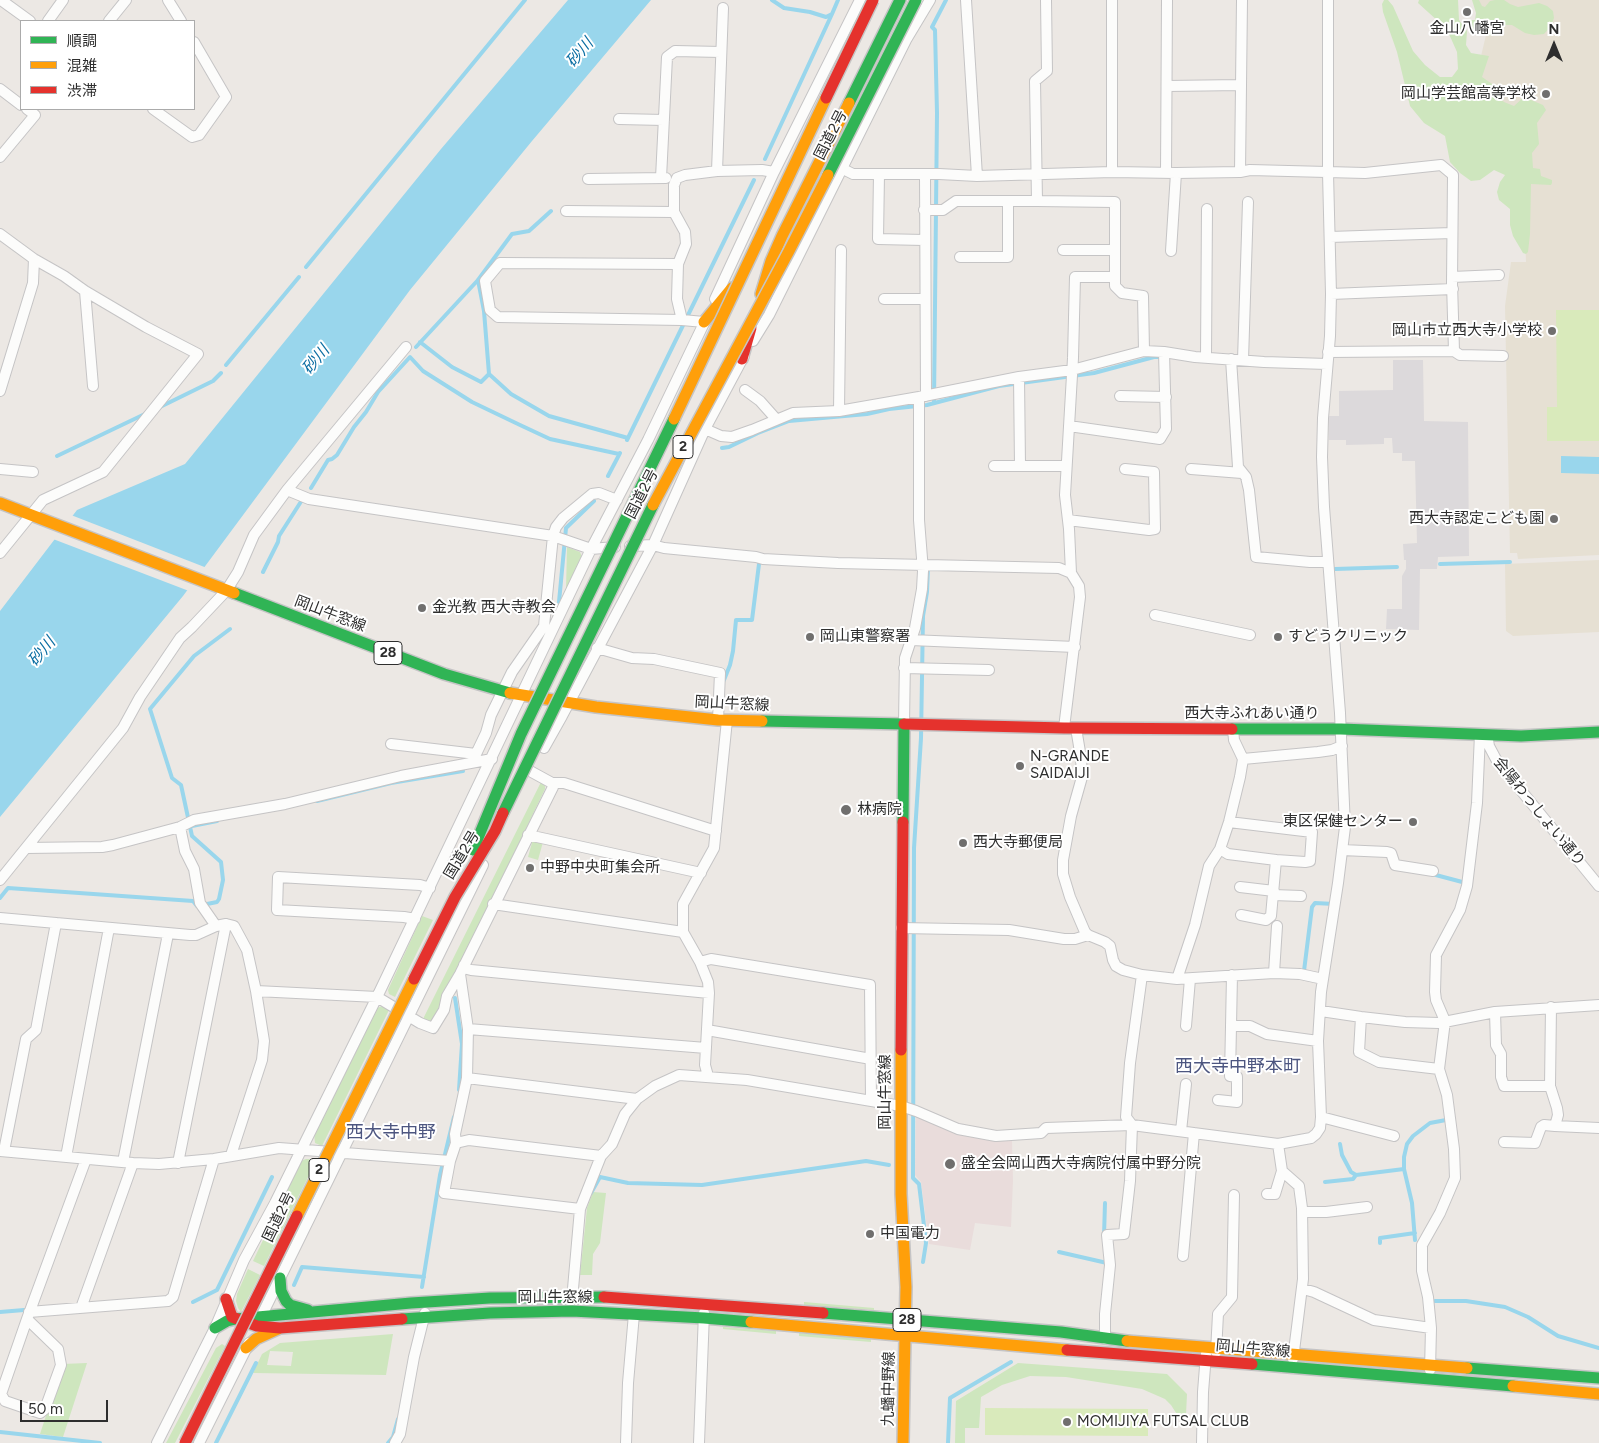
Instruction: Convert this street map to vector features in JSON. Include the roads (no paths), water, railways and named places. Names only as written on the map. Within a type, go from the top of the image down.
[{"type":"main road","name":"国道2号","points":[[185,1443],[455,897],[521,734],[651,468],[775,203],[873,0]]},
{"type":"main road","points":[[879,16],[887,0]]},
{"type":"main road","points":[[742,359],[771,261],[782,236],[900,0]]},
{"type":"main road","name":"国道2号","points":[[455,897],[495,831],[647,517],[789,251],[916,0]]},
{"type":"main road","points":[[704,322],[758,255],[773,232],[846,83]]},
{"type":"main road","name":"岡山牛窓線","points":[[0,503],[444,674],[503,692],[569,704],[723,720],[904,724],[910,928],[909,1109],[901,1194],[904,1231],[905,1336]]},
{"type":"main road","name":"西大寺ふれあい通り","points":[[904,724],[1233,730],[1341,729],[1521,736],[1599,732]]},
{"type":"main road","points":[[280,1278],[283,1296],[290,1305],[313,1311]]},
{"type":"main road","name":"岡山牛窓線","points":[[259,1322],[313,1311],[410,1303],[490,1298],[636,1298],[704,1302],[1061,1332],[1105,1338],[1599,1378]]},
{"type":"main road","points":[[226,1299],[232,1316],[236,1320]]},
{"type":"main road","name":"岡山牛窓線","points":[[215,1328],[227,1321],[236,1320],[259,1322],[280,1328],[490,1313],[572,1312],[634,1314],[704,1318],[1429,1378],[1599,1394]]},
{"type":"main road","points":[[246,1348],[265,1334],[280,1328]]},
{"type":"main road","name":"九蟠中野線","points":[[902,1443],[905,1336]]},
{"type":"street","points":[[49,20],[63,0]]},
{"type":"street","points":[[110,20],[126,0]]},
{"type":"street","points":[[168,0],[179,20]]},
{"type":"street","points":[[157,1443],[215,1328],[244,1260],[275,1203],[415,919],[591,549],[617,500],[704,322],[774,172],[860,0]]},
{"type":"street","points":[[199,1443],[530,771],[569,704],[653,544],[705,429],[742,359],[769,315],[906,40],[930,0]]},
{"type":"street","points":[[966,0],[977,176]]},
{"type":"street","points":[[1037,201],[1035,81],[1047,71],[1046,0]]},
{"type":"street","points":[[1112,0],[1112,172]]},
{"type":"street","points":[[1167,0],[1171,251]]},
{"type":"street","points":[[1240,172],[1242,0]]},
{"type":"street","points":[[572,1312],[580,1209],[601,1156],[612,1144],[625,1114],[637,1099],[655,1086],[680,1075],[747,1080],[871,1101],[909,1109],[958,1129],[996,1136],[1041,1132],[1046,1128],[1132,1125],[1278,1144],[1311,1138],[1320,1128],[1318,1041],[1323,979],[1345,827],[1341,729],[1322,457],[1331,294],[1328,173],[1328,0]]},
{"type":"street","points":[[1,1],[29,20]]},
{"type":"street","points":[[717,171],[723,8]]},
{"type":"street","points":[[154,110],[192,137],[199,135],[226,97],[195,44]]},
{"type":"street","points":[[661,178],[667,57],[675,51],[721,52]]},
{"type":"street","points":[[1167,86],[1241,85]]},
{"type":"street","points":[[0,89],[20,104]]},
{"type":"street","points":[[0,157],[35,115],[28,110]]},
{"type":"street","points":[[619,119],[664,120]]},
{"type":"street","points":[[841,168],[853,174],[977,176],[1112,172],[1240,172],[1250,170],[1365,173],[1441,166],[1453,175],[1452,277],[1454,351]]},
{"type":"street","points":[[588,178],[676,178],[717,171],[762,170],[774,172]]},
{"type":"street","points":[[879,174],[878,239],[924,240]]},
{"type":"street","points":[[919,641],[915,628],[922,589],[919,520],[925,399],[924,210],[933,174]]},
{"type":"street","points":[[676,178],[674,185],[674,212],[685,232],[686,244],[678,264],[677,299],[684,321]]},
{"type":"street","points":[[924,210],[943,210],[956,201],[1115,202],[1115,286],[1122,293],[1143,296],[1144,351]]},
{"type":"street","points":[[960,257],[1008,257],[1008,201]]},
{"type":"street","points":[[1243,360],[1248,202]]},
{"type":"street","points":[[1206,357],[1207,209]]},
{"type":"street","points":[[566,211],[674,212]]},
{"type":"street","points":[[1330,237],[1452,233]]},
{"type":"street","points":[[0,234],[34,259],[64,276],[85,291],[146,327],[198,354],[103,472],[43,500],[37,517],[0,553]]},
{"type":"street","points":[[839,411],[842,250]]},
{"type":"street","points":[[1063,250],[1115,250]]},
{"type":"street","points":[[0,391],[33,283],[34,259]]},
{"type":"street","points":[[678,264],[500,262],[485,281],[490,310],[498,317],[704,322]]},
{"type":"street","points":[[1452,277],[1499,275]]},
{"type":"street","points":[[1064,728],[1080,597],[1078,586],[1071,573],[1065,495],[1072,374],[1074,277],[1115,277]]},
{"type":"street","points":[[1331,294],[1453,289]]},
{"type":"street","points":[[85,291],[93,386]]},
{"type":"street","points":[[884,299],[925,299]]},
{"type":"street","points":[[0,880],[123,728],[140,697],[180,638],[226,591],[238,572],[254,535],[287,490],[406,347]]},
{"type":"street","points":[[705,429],[722,436],[732,436],[793,413],[839,411],[925,399],[1020,381],[1072,374],[1144,351],[1164,355],[1327,364]]},
{"type":"street","points":[[1328,352],[1454,351],[1460,355],[1503,356]]},
{"type":"street","points":[[1068,426],[1160,438],[1166,429],[1164,355]]},
{"type":"street","points":[[1231,359],[1238,467],[1247,481],[1249,490],[1256,557],[1328,562]]},
{"type":"street","points":[[1020,381],[1020,466]]},
{"type":"street","points":[[745,390],[760,401],[776,419]]},
{"type":"street","points":[[1120,396],[1166,397]]},
{"type":"street","points":[[994,466],[1066,466]]},
{"type":"street","points":[[1068,520],[1149,530],[1155,528],[1154,472],[1125,468]]},
{"type":"street","points":[[0,469],[33,472]]},
{"type":"street","points":[[1191,470],[1242,473]]},
{"type":"street","points":[[287,490],[309,499],[561,538],[591,549],[653,544],[664,548],[763,559],[838,563],[1059,568],[1071,573]]},
{"type":"street","points":[[391,744],[476,754],[486,733],[491,716],[512,672],[544,626],[561,538],[556,527],[563,518],[592,494],[599,493],[617,500]]},
{"type":"street","points":[[1155,615],[1250,635]]},
{"type":"street","points":[[919,641],[1074,647]]},
{"type":"street","points":[[904,724],[905,658],[919,641]]},
{"type":"street","points":[[597,648],[632,658],[654,659],[720,673],[723,720],[714,848],[684,904],[683,932],[700,962],[708,982],[705,1065],[708,1076]]},
{"type":"street","points":[[904,668],[989,670]]},
{"type":"street","points":[[1076,728],[1082,777],[1071,816],[1063,860],[1063,874],[1082,927],[1088,935],[1110,946],[1116,966],[1122,970],[1142,975],[1177,979],[1274,973],[1300,974],[1323,979]]},
{"type":"street","points":[[1177,979],[1195,925],[1209,866],[1220,849],[1229,822],[1243,759],[1234,740],[1233,730]]},
{"type":"street","points":[[1429,1378],[1431,1328],[1428,1297],[1422,1271],[1422,1245],[1440,1213],[1455,1178],[1454,1149],[1447,1095],[1439,1069],[1445,1021],[1436,1000],[1436,955],[1460,910],[1467,886],[1484,735]]},
{"type":"street","name":"会陽わっしょい通り","points":[[1484,735],[1497,761],[1599,886]]},
{"type":"street","points":[[1243,759],[1332,750],[1342,746]]},
{"type":"street","points":[[26,848],[102,847],[185,824],[285,804],[401,776],[492,759]]},
{"type":"street","points":[[530,771],[552,783],[564,782],[716,831]]},
{"type":"street","points":[[256,991],[377,997],[426,1026],[433,1028],[444,1010],[447,996],[462,970],[553,787],[552,783]]},
{"type":"street","points":[[1220,849],[1228,854],[1276,860],[1310,861],[1312,832],[1229,822]]},
{"type":"street","points":[[185,824],[185,851],[194,869],[201,905],[221,925]]},
{"type":"street","points":[[528,834],[701,873]]},
{"type":"street","points":[[1342,850],[1387,852],[1391,853],[1395,865],[1433,871]]},
{"type":"street","points":[[1241,915],[1266,920],[1271,916],[1276,860]]},
{"type":"street","points":[[415,919],[277,910],[278,877],[420,885],[430,888]]},
{"type":"street","points":[[1240,887],[1301,896]]},
{"type":"street","points":[[494,904],[683,932]]},
{"type":"street","points":[[0,918],[196,935],[221,925],[234,926],[244,944],[256,991],[264,1048],[262,1060],[231,1155]]},
{"type":"street","points":[[56,923],[36,1030],[26,1039],[2,1151],[128,1163],[178,1163],[279,1148],[445,1161]]},
{"type":"street","points":[[178,1163],[221,925]]},
{"type":"street","points":[[1274,973],[1277,926]]},
{"type":"street","points":[[66,1157],[110,928]]},
{"type":"street","points":[[910,928],[1010,930],[1064,939],[1075,939],[1088,935]]},
{"type":"street","points":[[82,1308],[128,1163],[168,934]]},
{"type":"street","points":[[700,962],[711,959],[870,985],[871,1101]]},
{"type":"street","points":[[462,970],[709,993]]},
{"type":"street","points":[[462,970],[468,1029],[467,1078],[456,1134],[456,1143],[445,1161],[444,1193],[580,1209]]},
{"type":"street","points":[[1105,1338],[1110,1265],[1107,1235],[1124,1234],[1132,1167],[1132,1125],[1126,1117],[1130,1063],[1142,975]]},
{"type":"street","points":[[1218,1100],[1237,1102],[1237,1077],[1230,1076],[1232,975]]},
{"type":"street","points":[[1186,1026],[1190,979]]},
{"type":"street","points":[[1321,1010],[1405,1022],[1439,1023],[1495,1012],[1599,1004]]},
{"type":"street","points":[[1551,1007],[1550,1086],[1558,1115],[1555,1126]]},
{"type":"street","points":[[1495,1012],[1496,1045],[1500,1054],[1501,1077],[1504,1086],[1550,1086]]},
{"type":"street","points":[[1361,1017],[1359,1052],[1379,1062],[1439,1069]]},
{"type":"street","points":[[1231,1026],[1250,1026],[1267,1034],[1318,1041]]},
{"type":"street","points":[[468,1029],[706,1048]]},
{"type":"street","points":[[707,1030],[871,1059]]},
{"type":"street","points":[[467,1078],[637,1099]]},
{"type":"street","points":[[1181,1131],[1186,1084]]},
{"type":"street","points":[[1321,1117],[1394,1136]]},
{"type":"street","points":[[1504,1142],[1535,1144],[1541,1127],[1544,1125],[1599,1128]]},
{"type":"street","points":[[1183,1256],[1194,1132]]},
{"type":"street","points":[[456,1143],[469,1140],[601,1156]]},
{"type":"street","points":[[1275,1194],[1282,1171],[1278,1144]]},
{"type":"street","points":[[28,1315],[58,1350],[60,1365],[45,1409],[40,1413],[5,1401],[1,1394],[28,1315],[86,1159]]},
{"type":"street","points":[[28,1315],[82,1308],[168,1301],[173,1297],[214,1159]]},
{"type":"street","points":[[1282,1171],[1299,1186],[1302,1212],[1303,1289],[1293,1367]]},
{"type":"street","points":[[1202,1443],[1203,1392],[1211,1361],[1218,1314],[1232,1297],[1234,1196]]},
{"type":"street","points":[[1302,1212],[1326,1212],[1367,1207]]},
{"type":"street","points":[[1303,1289],[1314,1292],[1374,1320],[1431,1328]]},
{"type":"street","points":[[395,1443],[400,1434],[414,1357],[427,1302]]},
{"type":"street","points":[[698,1443],[704,1302]]},
{"type":"street","points":[[410,1303],[410,1319]]},
{"type":"street","points":[[626,1443],[628,1383],[634,1314]]},
{"type":"water","name":"砂川","points":[[568,0],[651,0],[410,290],[183,596],[0,817],[0,611],[77,510],[185,464],[441,149]]},
{"type":"water","points":[[1561,456],[1599,457],[1599,474],[1561,473]]},
{"type":"waterway","points":[[306,267],[525,0]]},
{"type":"waterway","points":[[772,0],[784,8],[810,12],[826,17],[832,14],[838,0]]},
{"type":"waterway","points":[[934,403],[937,113],[935,30],[932,27],[946,0]]},
{"type":"waterway","points":[[765,159],[832,14]]},
{"type":"waterway","points":[[627,440],[754,180]]},
{"type":"waterway","points":[[416,347],[478,280],[512,234],[529,231],[551,211]]},
{"type":"waterway","points":[[226,365],[299,277]]},
{"type":"waterway","points":[[478,280],[484,311],[489,374]]},
{"type":"waterway","points":[[420,342],[452,367],[481,382],[489,374],[511,394],[549,416],[628,438]]},
{"type":"waterway","points":[[311,488],[328,460],[337,455],[378,392],[410,357],[423,371],[472,402],[550,439],[619,454]]},
{"type":"waterway","points":[[722,448],[729,447],[789,421],[867,414],[889,409],[927,405],[999,386],[1094,373],[1154,357],[1163,357]]},
{"type":"waterway","points":[[160,407],[213,381],[221,373]]},
{"type":"waterway","points":[[57,456],[147,413]]},
{"type":"waterway","points":[[608,476],[620,453]]},
{"type":"waterway","points":[[263,572],[278,542],[279,536],[302,500]]},
{"type":"waterway","points":[[559,602],[566,528],[594,501]]},
{"type":"waterway","points":[[1440,564],[1510,562]]},
{"type":"waterway","points":[[724,680],[733,651],[736,620],[752,620],[759,564]]},
{"type":"waterway","points":[[923,1262],[926,1243],[923,1217],[919,1184],[913,1178],[914,848],[921,738],[923,616],[927,592],[928,567]]},
{"type":"waterway","points":[[1335,569],[1397,567]]},
{"type":"waterway","points":[[0,898],[8,888],[193,901],[197,906],[217,902],[223,880],[221,862],[192,836],[181,785],[172,778],[150,709],[194,656],[230,629]]},
{"type":"waterway","points":[[317,801],[391,783],[463,771]]},
{"type":"waterway","points":[[192,826],[217,821]]},
{"type":"waterway","points":[[1432,874],[1466,883]]},
{"type":"waterway","points":[[1304,971],[1312,907],[1315,903],[1334,904]]},
{"type":"waterway","points":[[455,998],[462,1044],[459,1090]]},
{"type":"waterway","points":[[422,1287],[440,1175],[454,1117]]},
{"type":"waterway","points":[[1415,1240],[1412,1203],[1404,1169],[1407,1144],[1413,1136],[1430,1123],[1446,1120]]},
{"type":"waterway","points":[[1340,1144],[1342,1155],[1351,1172],[1356,1175]]},
{"type":"waterway","points":[[591,1193],[600,1177],[628,1183],[702,1185],[866,1161],[889,1165]]},
{"type":"waterway","points":[[1325,1182],[1353,1179],[1356,1175],[1404,1169]]},
{"type":"waterway","points":[[193,1302],[217,1290],[272,1177]]},
{"type":"waterway","points":[[1104,1236],[1105,1203]]},
{"type":"waterway","points":[[1380,1243],[1380,1238],[1415,1233]]},
{"type":"waterway","points":[[1059,1252],[1107,1263]]},
{"type":"waterway","points":[[294,1285],[302,1267],[424,1277]]},
{"type":"waterway","points":[[1435,1301],[1466,1301],[1505,1307],[1528,1317],[1558,1336],[1599,1348]]},
{"type":"waterway","points":[[0,1312],[24,1310]]},
{"type":"waterway","points":[[948,1443],[950,1398],[1011,1362]]},
{"type":"waterway","points":[[216,1443],[256,1363]]},
{"type":"waterway","points":[[388,1443],[393,1437],[398,1419]]},
{"type":"waterway","points":[[0,1432],[100,1443]]},
{"type":"place","name":"金山八幡宮","points":[[1467,12]]},
{"type":"place","name":"岡山学芸館高等学校","points":[[1546,94]]},
{"type":"place","name":"岡山市立西大寺小学校","points":[[1552,331]]},
{"type":"place","name":"西大寺認定こども園","points":[[1554,519]]},
{"type":"place","name":"金光教 西大寺教会","points":[[422,608]]},
{"type":"place","name":"岡山東警察署","points":[[810,637]]},
{"type":"place","name":"すどうクリニック","points":[[1278,637]]},
{"type":"place","name":"N-GRANDE SAIDAIJI","points":[[1020,766]]},
{"type":"place","name":"林病院","points":[[846,810]]},
{"type":"place","name":"東区保健センター","points":[[1413,822]]},
{"type":"place","name":"西大寺郵便局","points":[[963,843]]},
{"type":"place","name":"中野中央町集会所","points":[[530,868]]},
{"type":"place","name":"盛全会岡山西大寺病院付属中野分院","points":[[950,1164]]},
{"type":"place","name":"中国電力","points":[[870,1234]]},
{"type":"place","name":"MOMIJIYA FUTSAL CLUB","points":[[1067,1422]]},
{"type":"district","name":"西大寺中野本町","points":[[1238,1067]]},
{"type":"district","name":"西大寺中野","points":[[391,1133]]}]
